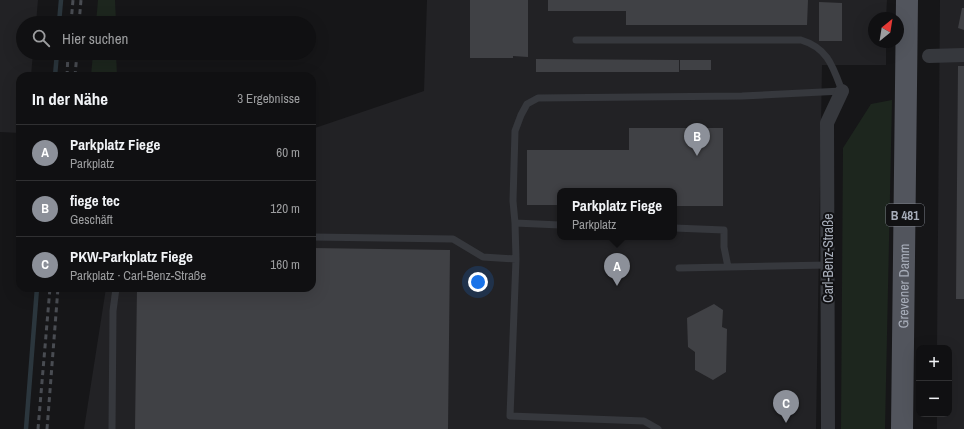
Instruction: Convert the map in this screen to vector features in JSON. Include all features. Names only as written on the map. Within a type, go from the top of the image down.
[{"type":"main road","name":"Grevener Damm","points":[[902,429],[907,0]]},
{"type":"street","points":[[929,56],[964,55]]},
{"type":"street","name":"Carl-Benz-Straße","points":[[828,429],[827,123],[842,91]]},
{"type":"lane","points":[[576,40],[800,40],[810,43],[820,49],[828,58],[842,91],[742,96],[538,98],[527,104],[514,130],[513,201],[516,259],[510,416],[644,421],[658,429]]},
{"type":"lane","points":[[515,223],[557,225]]},
{"type":"lane","points":[[677,228],[724,230],[724,247],[728,267]]},
{"type":"lane","points":[[316,237],[453,239],[483,256],[516,259]]},
{"type":"lane","points":[[679,268],[828,265]]},
{"type":"lane","points":[[112,429],[113,311],[115,292]]},
{"type":"shaded area","points":[[0,0],[38,0],[37,16],[16,16],[16,60],[32,60],[31,72],[16,72],[16,133],[0,132]]},
{"type":"shaded area","points":[[98,0],[115,0],[116,16],[97,16]]},
{"type":"shaded area","points":[[427,0],[887,0],[886,12],[868,12],[868,48],[886,48],[886,65],[822,65],[816,429],[84,429],[105,292],[316,292],[316,128],[424,91]]},
{"type":"shaded area","points":[[940,0],[964,0],[964,429],[937,429],[937,417],[952,417],[952,345],[937,345]]},
{"type":"shaded area","points":[[92,60],[116,60],[117,72],[91,72]]},
{"type":"shaded area","points":[[892,100],[885,429],[841,429],[843,148],[871,104]]},
{"type":"building","points":[[470,0],[528,0],[528,57],[513,56],[513,58],[470,58]]},
{"type":"building","points":[[548,0],[808,0],[807,25],[626,25],[626,11],[548,11]]},
{"type":"building","points":[[819,2],[842,3],[842,41],[819,41]]},
{"type":"building","points":[[962,8],[964,8],[964,30],[958,28]]},
{"type":"building","points":[[536,59],[679,60],[679,72],[536,72]]},
{"type":"building","points":[[680,60],[711,60],[711,70],[680,70]]},
{"type":"building","points":[[958,66],[964,66],[964,299],[956,299]]},
{"type":"building","points":[[629,128],[723,128],[723,206],[677,206],[677,188],[557,188],[557,205],[527,205],[527,150],[629,150]]},
{"type":"building","points":[[316,248],[450,250],[448,429],[135,429],[137,292],[316,292]]},
{"type":"building","points":[[714,304],[723,310],[722,327],[727,329],[726,372],[713,380],[695,370],[695,352],[688,347],[687,318]]},
{"type":"waterway","points":[[60,16],[61,0]]},
{"type":"waterway","points":[[55,72],[56,60]]},
{"type":"waterway","points":[[26,429],[37,292]]},
{"type":"railway","points":[[72,16],[73,0]]},
{"type":"railway","points":[[80,16],[81,0]]},
{"type":"railway","points":[[67,72],[68,60]]},
{"type":"railway","points":[[75,72],[76,60]]},
{"type":"railway","points":[[38,429],[50,292]]},
{"type":"railway","points":[[47,429],[58,292]]},
{"type":"place","name":"fiege tec","points":[[697,156]]},
{"type":"place","name":"Parkplatz Fiege","points":[[617,286]]},
{"type":"place","name":"PKW-Parkplatz Fiege","points":[[786,423]]}]
